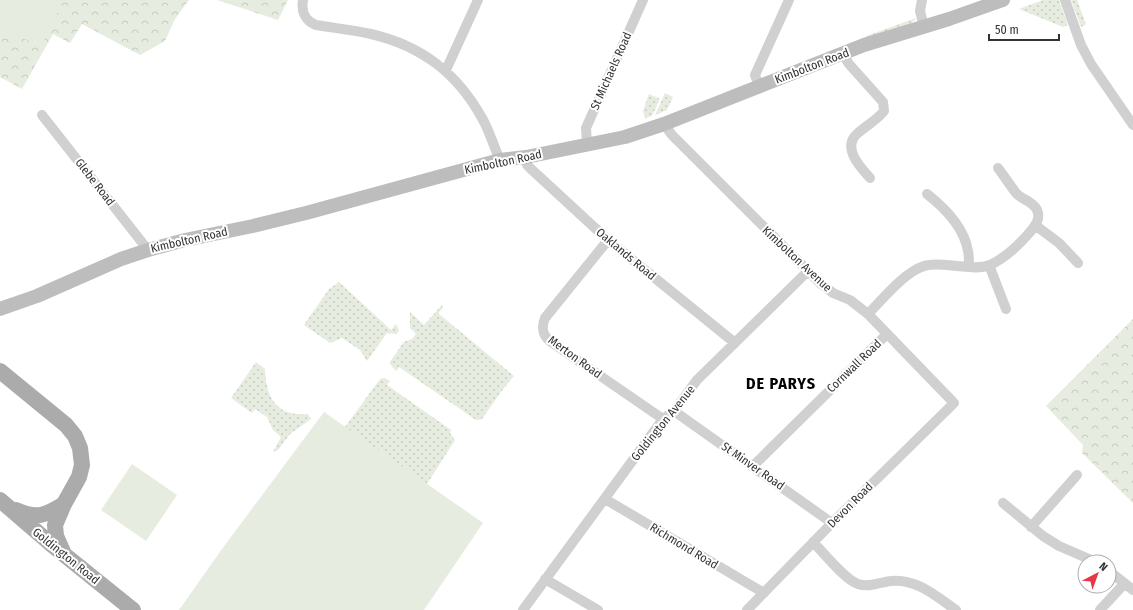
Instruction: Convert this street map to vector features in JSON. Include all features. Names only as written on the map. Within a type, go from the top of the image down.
[{"type":"main road","name":"Kimbolton Road","points":[[0,309],[37,296],[121,259],[148,250],[185,240],[306,213],[500,160],[526,157],[625,136],[664,124],[864,45],[924,27],[1002,0]]},
{"type":"main road","points":[[0,371],[56,416],[71,430],[78,442],[82,459],[81,471],[76,484],[64,504],[55,530],[57,540],[64,554]]},
{"type":"main road","points":[[5,504],[36,516],[48,514],[64,504]]},
{"type":"main road","name":"Goldington Road","points":[[5,504],[125,607]]},
{"type":"street","points":[[302,0],[302,9],[310,23],[395,40],[423,53],[446,70],[470,98],[484,120],[500,160]]},
{"type":"street","points":[[446,70],[478,0]]},
{"type":"street","name":"St Michaels Road","points":[[587,144],[586,128],[643,0]]},
{"type":"street","points":[[759,86],[755,75],[789,0]]},
{"type":"street","points":[[922,0],[920,11],[924,27]]},
{"type":"street","points":[[1065,0],[1081,44],[1091,64],[1133,125]]},
{"type":"street","points":[[842,54],[883,102],[884,111],[879,118],[856,134],[852,143],[852,154],[858,165],[870,178]]},
{"type":"street","name":"Glebe Road","points":[[42,115],[148,250]]},
{"type":"street","name":"Kimbolton Avenue","points":[[664,124],[672,135],[808,272],[833,293],[850,300],[868,314],[954,403]]},
{"type":"street","name":"Oaklands Road","points":[[526,157],[527,165],[608,240],[735,344]]},
{"type":"street","points":[[868,314],[900,282],[924,266],[937,264],[969,267],[989,265],[1008,254],[1023,240],[1038,219],[1037,211],[1032,203],[1017,194],[998,168]]},
{"type":"street","points":[[927,194],[949,214],[962,234],[968,251],[969,267]]},
{"type":"street","points":[[1035,225],[1059,243],[1078,263]]},
{"type":"street","name":"Merton Road","points":[[608,240],[546,318],[542,330],[545,337],[551,342],[663,419]]},
{"type":"street","points":[[989,265],[1006,310]]},
{"type":"street","name":"Goldington Avenue","points":[[523,610],[663,419],[674,411],[698,380],[808,272]]},
{"type":"street","name":"Cornwall Road","points":[[753,466],[887,334]]},
{"type":"street","name":"Devon Road","points":[[747,610],[832,522],[954,403]]},
{"type":"street","name":"St Minver Road","points":[[674,411],[832,522]]},
{"type":"street","points":[[1031,527],[1077,476]]},
{"type":"street","name":"Richmond Road","points":[[604,499],[764,593]]},
{"type":"street","points":[[1003,503],[1043,536],[1058,546],[1077,554]]},
{"type":"street","points":[[813,542],[848,578],[857,584],[867,586],[903,580],[917,584],[956,610]]},
{"type":"street","points":[[1117,578],[1133,590]]},
{"type":"street","points":[[545,580],[598,610]]},
{"type":"street","points":[[1100,610],[1124,584]]},
{"type":"green space","points":[[0,0],[189,0],[175,19],[165,41],[140,55],[82,24],[70,43],[53,34],[22,89],[0,77]]},
{"type":"green space","points":[[0,0],[64,0],[41,47],[0,27]]},
{"type":"green space","points":[[217,0],[288,0],[278,20]]},
{"type":"green space","points":[[1043,0],[1059,0],[1068,25],[1063,27],[1019,9]]},
{"type":"green space","points":[[1071,0],[1077,0],[1086,24],[1081,27]]},
{"type":"green space","points":[[916,18],[910,25],[866,38],[866,36]]},
{"type":"green space","points":[[665,93],[673,97],[667,110],[655,115]]},
{"type":"green space","points":[[649,94],[660,99],[652,116],[645,118],[643,111]]},
{"type":"green space","points":[[339,282],[391,330],[396,324],[399,330],[397,334],[387,333],[367,361],[360,350],[342,338],[330,343],[304,325],[329,289]]},
{"type":"green space","points":[[442,305],[443,308],[439,314],[514,376],[482,419],[476,420],[399,367],[396,371],[390,364],[403,343],[412,339],[416,334],[410,328],[410,312],[424,325]]},
{"type":"green space","points":[[1133,319],[1133,503],[1082,453],[1083,445],[1046,406]]},
{"type":"green space","points":[[256,362],[265,369],[268,388],[275,403],[288,412],[308,414],[311,419],[290,434],[278,450],[273,452],[281,437],[273,430],[267,417],[255,409],[252,413],[231,398]]},
{"type":"green space","points":[[384,378],[390,381],[387,385],[451,430],[450,433],[455,440],[427,484],[345,427],[380,379]]},
{"type":"green space","points":[[324,412],[483,523],[424,610],[179,610],[222,549]]},
{"type":"green space","points":[[132,464],[177,495],[146,541],[101,510]]},
{"type":"district","name":"DE PARYS","points":[[781,383]]}]
